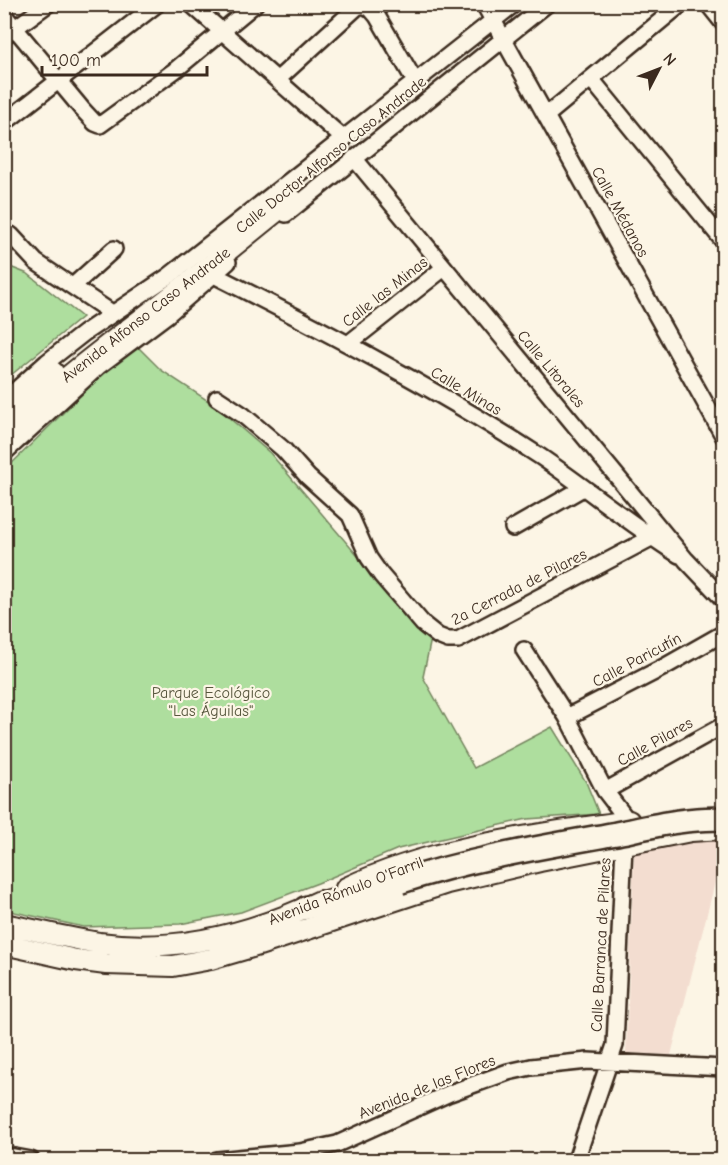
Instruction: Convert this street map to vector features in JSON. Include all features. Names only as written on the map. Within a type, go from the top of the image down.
[{"type":"highway","points":[[306,908],[447,867],[517,851],[635,830],[700,820],[723,819]]},
{"type":"main road","name":"Avenida Alfonso Caso Andrade","points":[[4,411],[93,339],[173,283],[289,196],[178,291],[84,362],[4,434]]},
{"type":"main road","name":"Avenida Rómulo O'Farril","points":[[4,924],[99,943],[160,946],[189,944],[218,938],[306,908],[352,885],[410,863],[501,841],[694,809],[723,809]]},
{"type":"main road","points":[[619,822],[616,825],[622,831],[620,846]]},
{"type":"main road","name":"Avenida Rómulo O'Farril","points":[[4,944],[76,960],[106,964],[173,966],[211,959],[259,945],[447,883],[540,861],[691,831],[723,829]]},
{"type":"street","points":[[10,32],[48,4]]},
{"type":"street","points":[[4,123],[157,4]]},
{"type":"street","points":[[191,4],[344,139]]},
{"type":"street","points":[[4,15],[10,32],[59,81],[95,123],[100,125],[174,72],[255,4]]},
{"type":"street","name":"Calle Médanos","points":[[484,4],[723,437]]},
{"type":"street","name":"Calle Doctor Alfonso Caso Andrade","points":[[4,399],[47,362],[112,313],[169,276],[514,4]]},
{"type":"street","name":"Calle Doctor Alfonso Caso Andrade","points":[[4,453],[99,366],[167,315],[354,158],[547,4]]},
{"type":"street","points":[[547,116],[681,4]]},
{"type":"street","points":[[708,4],[723,24]]},
{"type":"street","points":[[277,80],[357,7],[364,5],[377,16],[416,83]]},
{"type":"street","points":[[592,80],[723,242]]},
{"type":"street","name":"Calle Litorales","points":[[354,158],[686,560],[723,600]]},
{"type":"street","points":[[11,234],[36,262],[112,313]]},
{"type":"street","points":[[73,286],[114,249]]},
{"type":"street","name":"Calle las Minas","points":[[348,344],[444,268]]},
{"type":"street","name":"Calle Minas","points":[[214,275],[348,344],[531,451],[651,538],[686,560]]},
{"type":"street","name":"2a Cerrada de Pilares","points":[[217,398],[243,415],[283,449],[308,477],[350,515],[369,558],[381,575],[423,624],[438,636],[448,640],[458,640],[651,538]]},
{"type":"street","points":[[513,528],[583,488]]},
{"type":"street","name":"Calle Paricutín","points":[[567,717],[664,667],[723,633]]},
{"type":"street","points":[[524,650],[567,717],[619,822]]},
{"type":"street","name":"Calle Pilares","points":[[605,791],[723,725]]},
{"type":"street","name":"Calle Barranca de Pilares","points":[[576,1161],[615,1045],[620,846]]},
{"type":"street","name":"Avenida de las Flores","points":[[218,1161],[300,1152],[337,1144],[450,1093],[508,1072],[566,1063],[611,1061],[723,1068]]},
{"type":"street","points":[[4,1155],[31,1161]]},
{"type":"shaded area","points":[[705,835],[723,837],[723,851],[671,1055],[626,1053],[634,854]]},
{"type":"green space","points":[[5,265],[28,274],[82,317],[5,380]]},
{"type":"green space","name":"Parque Ecológico \"Las Águilas\"","points":[[134,343],[161,370],[213,404],[270,453],[414,622],[432,634],[423,677],[474,768],[552,727],[586,782],[599,814],[527,819],[398,849],[241,912],[180,924],[84,927],[5,910],[5,470]]},
{"type":"tunnel","points":[[292,199],[367,139]]}]
